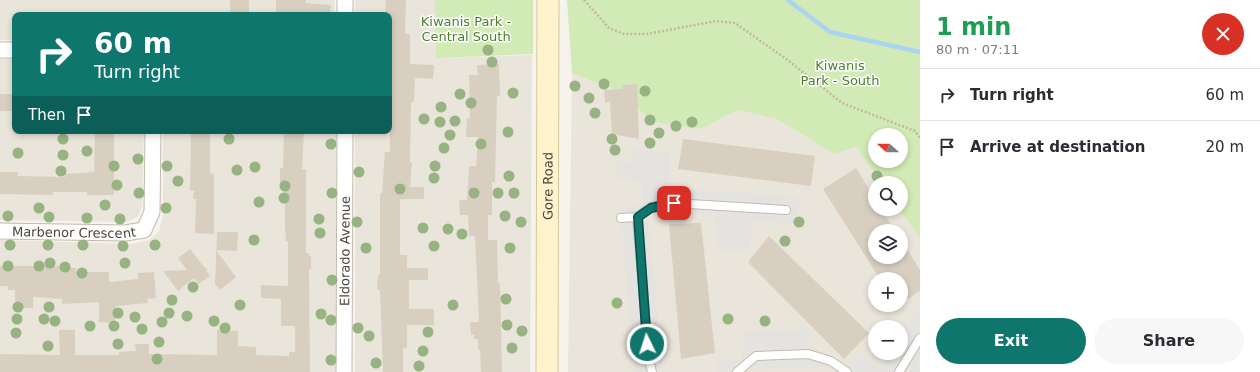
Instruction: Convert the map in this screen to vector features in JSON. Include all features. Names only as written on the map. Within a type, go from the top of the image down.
[{"type":"main road","name":"Gore Road","points":[[547,372],[548,0]]},
{"type":"street","points":[[346,0],[346,12]]},
{"type":"street","points":[[0,50],[12,50]]},
{"type":"street","name":"Marbenor Crescent","points":[[0,231],[125,233],[144,230],[152,212],[153,134]]},
{"type":"street","name":"Eldorado Avenue","points":[[344,372],[345,134]]},
{"type":"lane","points":[[621,218],[638,217],[651,208],[674,203],[786,210]]},
{"type":"lane","points":[[638,217],[649,360],[652,372]]},
{"type":"lane","points":[[899,372],[917,352],[920,338]]},
{"type":"lane","points":[[737,372],[756,356],[808,354],[831,361],[847,372]]},
{"type":"path","points":[[584,0],[609,28],[624,34],[646,34],[716,21],[735,23],[789,61],[842,103],[915,131],[920,138]]},
{"type":"shaded area","points":[[0,0],[334,0],[335,12],[12,12],[12,40],[0,40]]},
{"type":"shaded area","points":[[355,0],[435,0],[436,58],[532,55],[530,372],[355,372],[355,134],[392,134],[392,12],[355,12]]},
{"type":"shaded area","points":[[0,59],[12,59],[12,134],[144,134],[142,206],[138,217],[126,222],[0,220]]},
{"type":"shaded area","points":[[572,74],[612,88],[654,122],[701,129],[737,110],[777,119],[834,154],[856,147],[868,164],[868,168],[871,168],[876,176],[868,176],[868,216],[904,216],[920,238],[920,372],[568,372]]},
{"type":"shaded area","points":[[163,134],[336,134],[336,372],[0,372],[0,240],[132,244],[149,240],[159,232],[163,215]]},
{"type":"shaded area","points":[[633,149],[669,153],[669,188],[800,197],[797,224],[753,220],[749,250],[717,251],[715,213],[648,218],[663,372],[635,372],[620,208],[642,203],[642,181],[617,178],[617,162],[632,163]]},
{"type":"shaded area","points":[[920,305],[920,357],[916,363],[920,366],[920,372],[834,372],[829,367],[717,372],[716,360],[742,360],[743,330],[807,330],[808,344],[851,366],[862,353],[868,360],[881,370],[887,360],[908,360],[908,325]]},
{"type":"green space","name":"Kiwanis Park - Central South","points":[[435,0],[533,0],[533,54],[436,58]]},
{"type":"green space","name":"Kiwanis Park - South","points":[[567,0],[920,0],[920,238],[904,216],[908,216],[908,176],[876,176],[871,168],[908,168],[908,128],[868,128],[868,164],[856,147],[834,154],[777,119],[737,110],[701,129],[654,122],[612,88],[572,74]]},
{"type":"building","points":[[230,0],[249,0],[249,12],[230,12]]},
{"type":"building","points":[[276,0],[306,0],[306,3],[331,5],[330,12],[276,12]]},
{"type":"building","points":[[386,0],[406,0],[405,34],[410,34],[410,64],[434,65],[433,79],[415,78],[414,102],[411,102],[410,162],[412,162],[410,187],[424,187],[424,199],[400,199],[400,255],[407,255],[407,268],[428,268],[428,280],[409,280],[409,309],[434,309],[434,325],[407,325],[407,348],[403,348],[403,372],[383,372],[380,290],[377,290],[378,275],[380,275],[380,193],[382,193],[385,152],[390,152],[390,134],[392,134],[392,12],[385,12]]},
{"type":"building","points":[[499,64],[500,96],[497,96],[495,182],[492,182],[492,215],[488,215],[488,240],[497,240],[498,283],[500,283],[502,372],[481,372],[478,339],[474,339],[474,335],[471,335],[470,322],[479,322],[475,236],[469,236],[468,215],[460,215],[459,200],[467,200],[469,166],[476,166],[478,137],[466,137],[467,118],[470,118],[469,75],[478,75],[477,65]]},
{"type":"building","points":[[637,84],[639,139],[612,134],[610,102],[605,102],[604,90],[623,89],[622,85]]},
{"type":"building","points":[[0,94],[12,94],[12,111],[0,111]]},
{"type":"building","points":[[95,134],[114,134],[114,195],[87,195],[87,192],[53,192],[53,195],[0,194],[0,172],[18,172],[18,176],[65,177],[65,174],[94,172]]},
{"type":"building","points":[[191,134],[210,134],[210,173],[214,174],[214,234],[195,233],[196,199],[193,199],[194,191],[190,191]]},
{"type":"building","points":[[284,134],[304,134],[302,169],[306,169],[306,253],[309,253],[309,256],[311,256],[311,269],[309,269],[310,372],[0,372],[0,354],[60,355],[59,330],[75,330],[75,355],[119,355],[119,352],[136,351],[135,344],[149,344],[149,354],[217,355],[217,330],[238,331],[238,346],[256,347],[256,355],[289,356],[289,352],[295,352],[295,326],[281,326],[281,299],[261,298],[261,285],[288,286],[288,241],[286,241],[285,228],[285,183],[280,183],[280,168],[283,168]]},
{"type":"building","points":[[683,139],[815,156],[811,186],[678,169]]},
{"type":"building","points":[[856,168],[868,188],[868,216],[885,216],[891,224],[868,224],[868,260],[823,189]]},
{"type":"building","points":[[701,223],[715,353],[681,359],[669,224]]},
{"type":"building","points":[[217,232],[238,232],[237,251],[216,250]]},
{"type":"building","points":[[769,236],[868,332],[868,334],[844,359],[748,262]]},
{"type":"building","points":[[190,249],[205,268],[208,268],[206,270],[210,276],[199,284],[194,278],[178,291],[163,271],[187,270],[178,258]]},
{"type":"building","points":[[216,250],[236,277],[220,290],[215,284]]},
{"type":"building","points":[[908,251],[920,270],[920,291],[908,299],[908,272],[876,272],[870,264],[908,264]]},
{"type":"building","points":[[0,266],[67,266],[67,268],[76,268],[76,272],[109,272],[109,282],[138,279],[138,273],[154,272],[156,298],[147,299],[148,303],[116,306],[115,323],[99,322],[99,302],[62,304],[62,299],[33,297],[33,308],[22,308],[22,302],[15,302],[15,290],[8,290],[8,286],[0,286]]},
{"type":"waterway","points":[[788,0],[830,32],[920,52]]},
{"type":"route","points":[[647,344],[638,217],[651,208],[674,203]]}]
